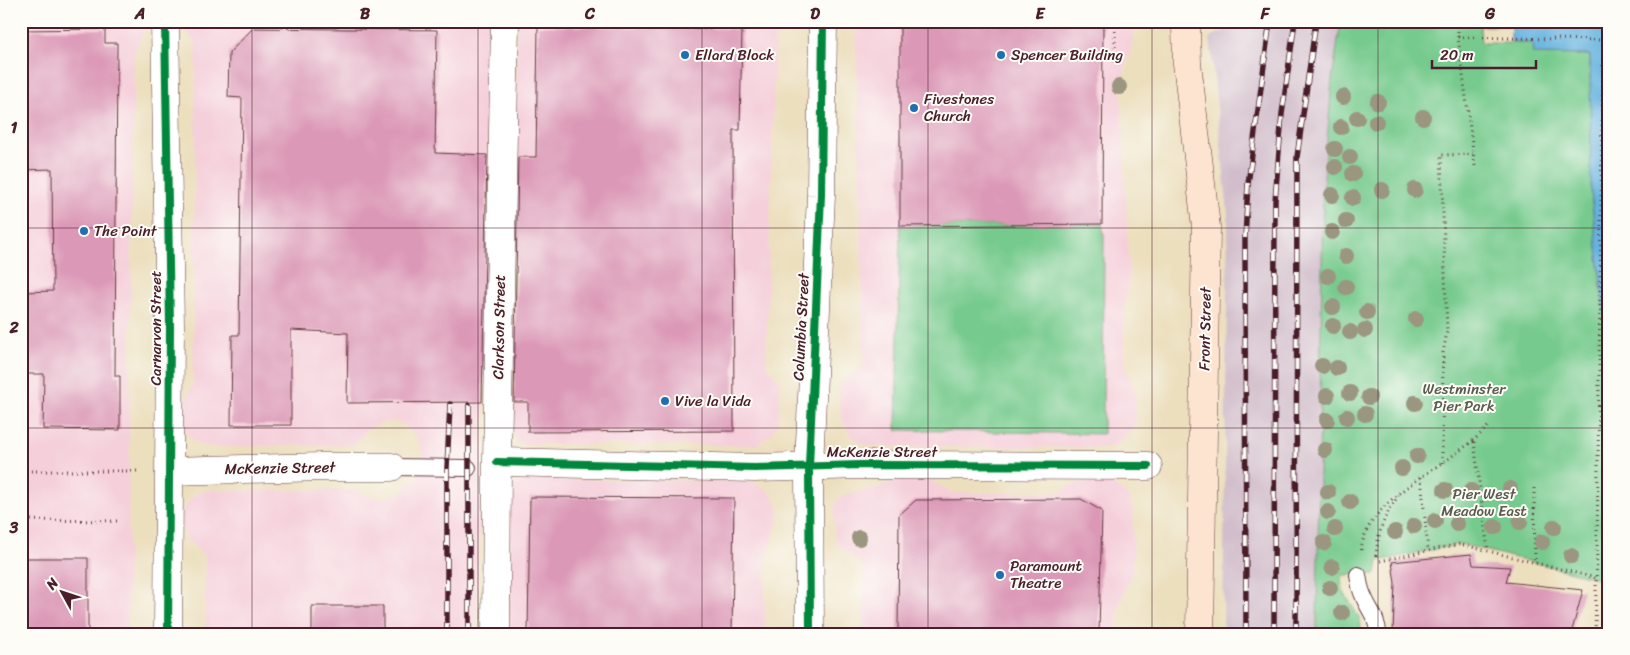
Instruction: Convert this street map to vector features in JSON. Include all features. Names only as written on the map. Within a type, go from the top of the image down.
[{"type":"main road","name":"Front Street","points":[[1186,26],[1186,63],[1206,227],[1200,634]]},
{"type":"street","name":"Carnarvon Street","points":[[164,21],[170,326],[168,634]]},
{"type":"street","name":"Clarkson Street","points":[[496,634],[497,462],[505,21]]},
{"type":"street","name":"Columbia Street","points":[[810,634],[810,466],[821,195],[823,21]]},
{"type":"street","name":"McKenzie Street","points":[[497,462],[755,468],[810,466],[1148,466]]},
{"type":"street","name":"McKenzie Street","points":[[170,471],[391,467]]},
{"type":"lane","points":[[391,467],[468,468]]},
{"type":"lane","points":[[1358,575],[1362,595],[1378,626],[1378,634]]},
{"type":"path","points":[[1115,21],[1115,64]]},
{"type":"path","points":[[1458,21],[1458,37],[1475,166]]},
{"type":"path","points":[[1458,37],[1603,40],[1597,547],[1594,634]]},
{"type":"path","points":[[1442,463],[1443,353],[1447,332],[1441,155],[1473,154]]},
{"type":"path","points":[[1358,575],[1362,539],[1391,499],[1421,476],[1474,441],[1490,424]]},
{"type":"path","points":[[1474,441],[1488,551]]},
{"type":"path","points":[[21,471],[122,472]]},
{"type":"path","points":[[1421,476],[1428,550]]},
{"type":"path","points":[[1534,488],[1535,562]]},
{"type":"path","points":[[1402,490],[1384,519],[1377,540],[1377,562],[1460,544],[1596,578]]},
{"type":"path","points":[[21,520],[121,521]]},
{"type":"shaded area","points":[[21,21],[146,21],[134,54],[127,634],[21,634]]},
{"type":"shaded area","points":[[184,21],[491,21],[483,447],[476,634],[205,634],[205,556],[186,538],[181,521],[183,510],[198,493],[207,490],[354,490],[372,497],[387,498],[401,492],[417,477],[421,467],[422,453],[419,440],[412,432],[401,423],[393,421],[375,425],[366,431],[356,443],[348,445],[209,447],[198,444],[183,427],[181,408],[193,385],[196,44],[186,31]]},
{"type":"shaded area","points":[[517,21],[766,21],[774,32],[766,364],[779,381],[780,390],[778,421],[772,433],[756,445],[523,444],[516,440],[514,436]]},
{"type":"shaded area","points":[[862,21],[1132,21],[1134,31],[1121,85],[1129,267],[1129,282],[1124,306],[1124,361],[1136,393],[1136,420],[1133,427],[1116,445],[1108,448],[871,446],[861,443],[850,434],[843,422],[839,402],[842,381],[859,371],[864,362],[856,35]]},
{"type":"shaded area","points":[[1246,21],[1341,21],[1326,634],[1223,634],[1228,214],[1210,37]]},
{"type":"shaded area","points":[[530,479],[747,481],[766,489],[774,498],[779,516],[765,566],[765,634],[509,634],[510,490],[517,482]]},
{"type":"shaded area","name":"Paramount Theatre","points":[[900,480],[930,480],[952,493],[1059,492],[1079,482],[1108,483],[1121,490],[1127,495],[1133,510],[1133,568],[1117,611],[1117,634],[863,634],[864,566],[835,542],[834,511],[837,501],[842,495],[872,489]]},
{"type":"green space","name":"Westminster Pier Park","points":[[1341,21],[1510,21],[1510,26],[1480,26],[1481,43],[1533,43],[1533,54],[1590,55],[1592,201],[1609,356],[1609,583],[1596,578],[1460,544],[1378,561],[1376,574],[1342,575],[1343,591],[1360,619],[1361,630],[1317,629],[1323,191],[1332,80]]},
{"type":"green space","points":[[1102,224],[1104,235],[1103,434],[896,430],[900,226]]},
{"type":"water","points":[[1511,21],[1609,21],[1609,356],[1591,193],[1590,55],[1533,54],[1532,43],[1511,42]]},
{"type":"building","points":[[900,21],[1103,22],[1102,224],[900,226]]},
{"type":"building","points":[[538,26],[742,29],[740,130],[733,130],[734,431],[528,432],[528,402],[514,402],[518,157],[536,157]]},
{"type":"building","points":[[253,28],[437,30],[435,153],[487,155],[482,402],[347,403],[348,333],[291,330],[291,425],[231,425],[232,335],[239,335],[242,98],[228,97],[229,53]]},
{"type":"building","name":"The Point","points":[[105,29],[105,43],[117,43],[115,376],[120,376],[120,430],[43,429],[44,374],[21,374],[21,324],[25,324],[25,292],[53,291],[52,169],[21,170],[21,30]]},
{"type":"building","points":[[530,497],[734,498],[732,634],[528,634]]},
{"type":"building","name":"Paramount Theatre","points":[[1081,499],[1102,511],[1099,634],[898,634],[899,515],[916,500]]},
{"type":"building","points":[[1471,554],[1473,565],[1510,567],[1506,582],[1583,590],[1571,634],[1409,634],[1393,632],[1395,583],[1392,562]]},
{"type":"building","points":[[21,558],[88,558],[88,634],[21,634]]},
{"type":"building","points":[[312,606],[383,606],[383,634],[312,634]]},
{"type":"railway","points":[[1246,634],[1245,238],[1248,184],[1270,21]]},
{"type":"railway","points":[[1274,634],[1275,201],[1282,114],[1295,21]]},
{"type":"railway","points":[[1296,634],[1297,157],[1316,21]]},
{"type":"railway","points":[[447,634],[447,468],[450,404]]},
{"type":"railway","points":[[469,405],[469,634]]},
{"type":"cycle path","points":[[165,21],[170,326],[168,634]]},
{"type":"cycle path","points":[[810,634],[809,466],[821,195],[823,21]]},
{"type":"cycle path","points":[[497,462],[755,468],[861,465],[1148,466]]},
{"type":"place","name":"Ellard Block","points":[[685,55]]},
{"type":"place","name":"Spencer Building","points":[[1001,55]]},
{"type":"place","name":"Fivestones Church","points":[[914,108]]},
{"type":"place","name":"The Point","points":[[84,231]]},
{"type":"place","name":"Vive la Vida","points":[[665,401]]},
{"type":"place","name":"Paramount Theatre","points":[[1000,575]]},
{"type":"park label","name":"Pier West Meadow East","points":[[1484,502]]}]
